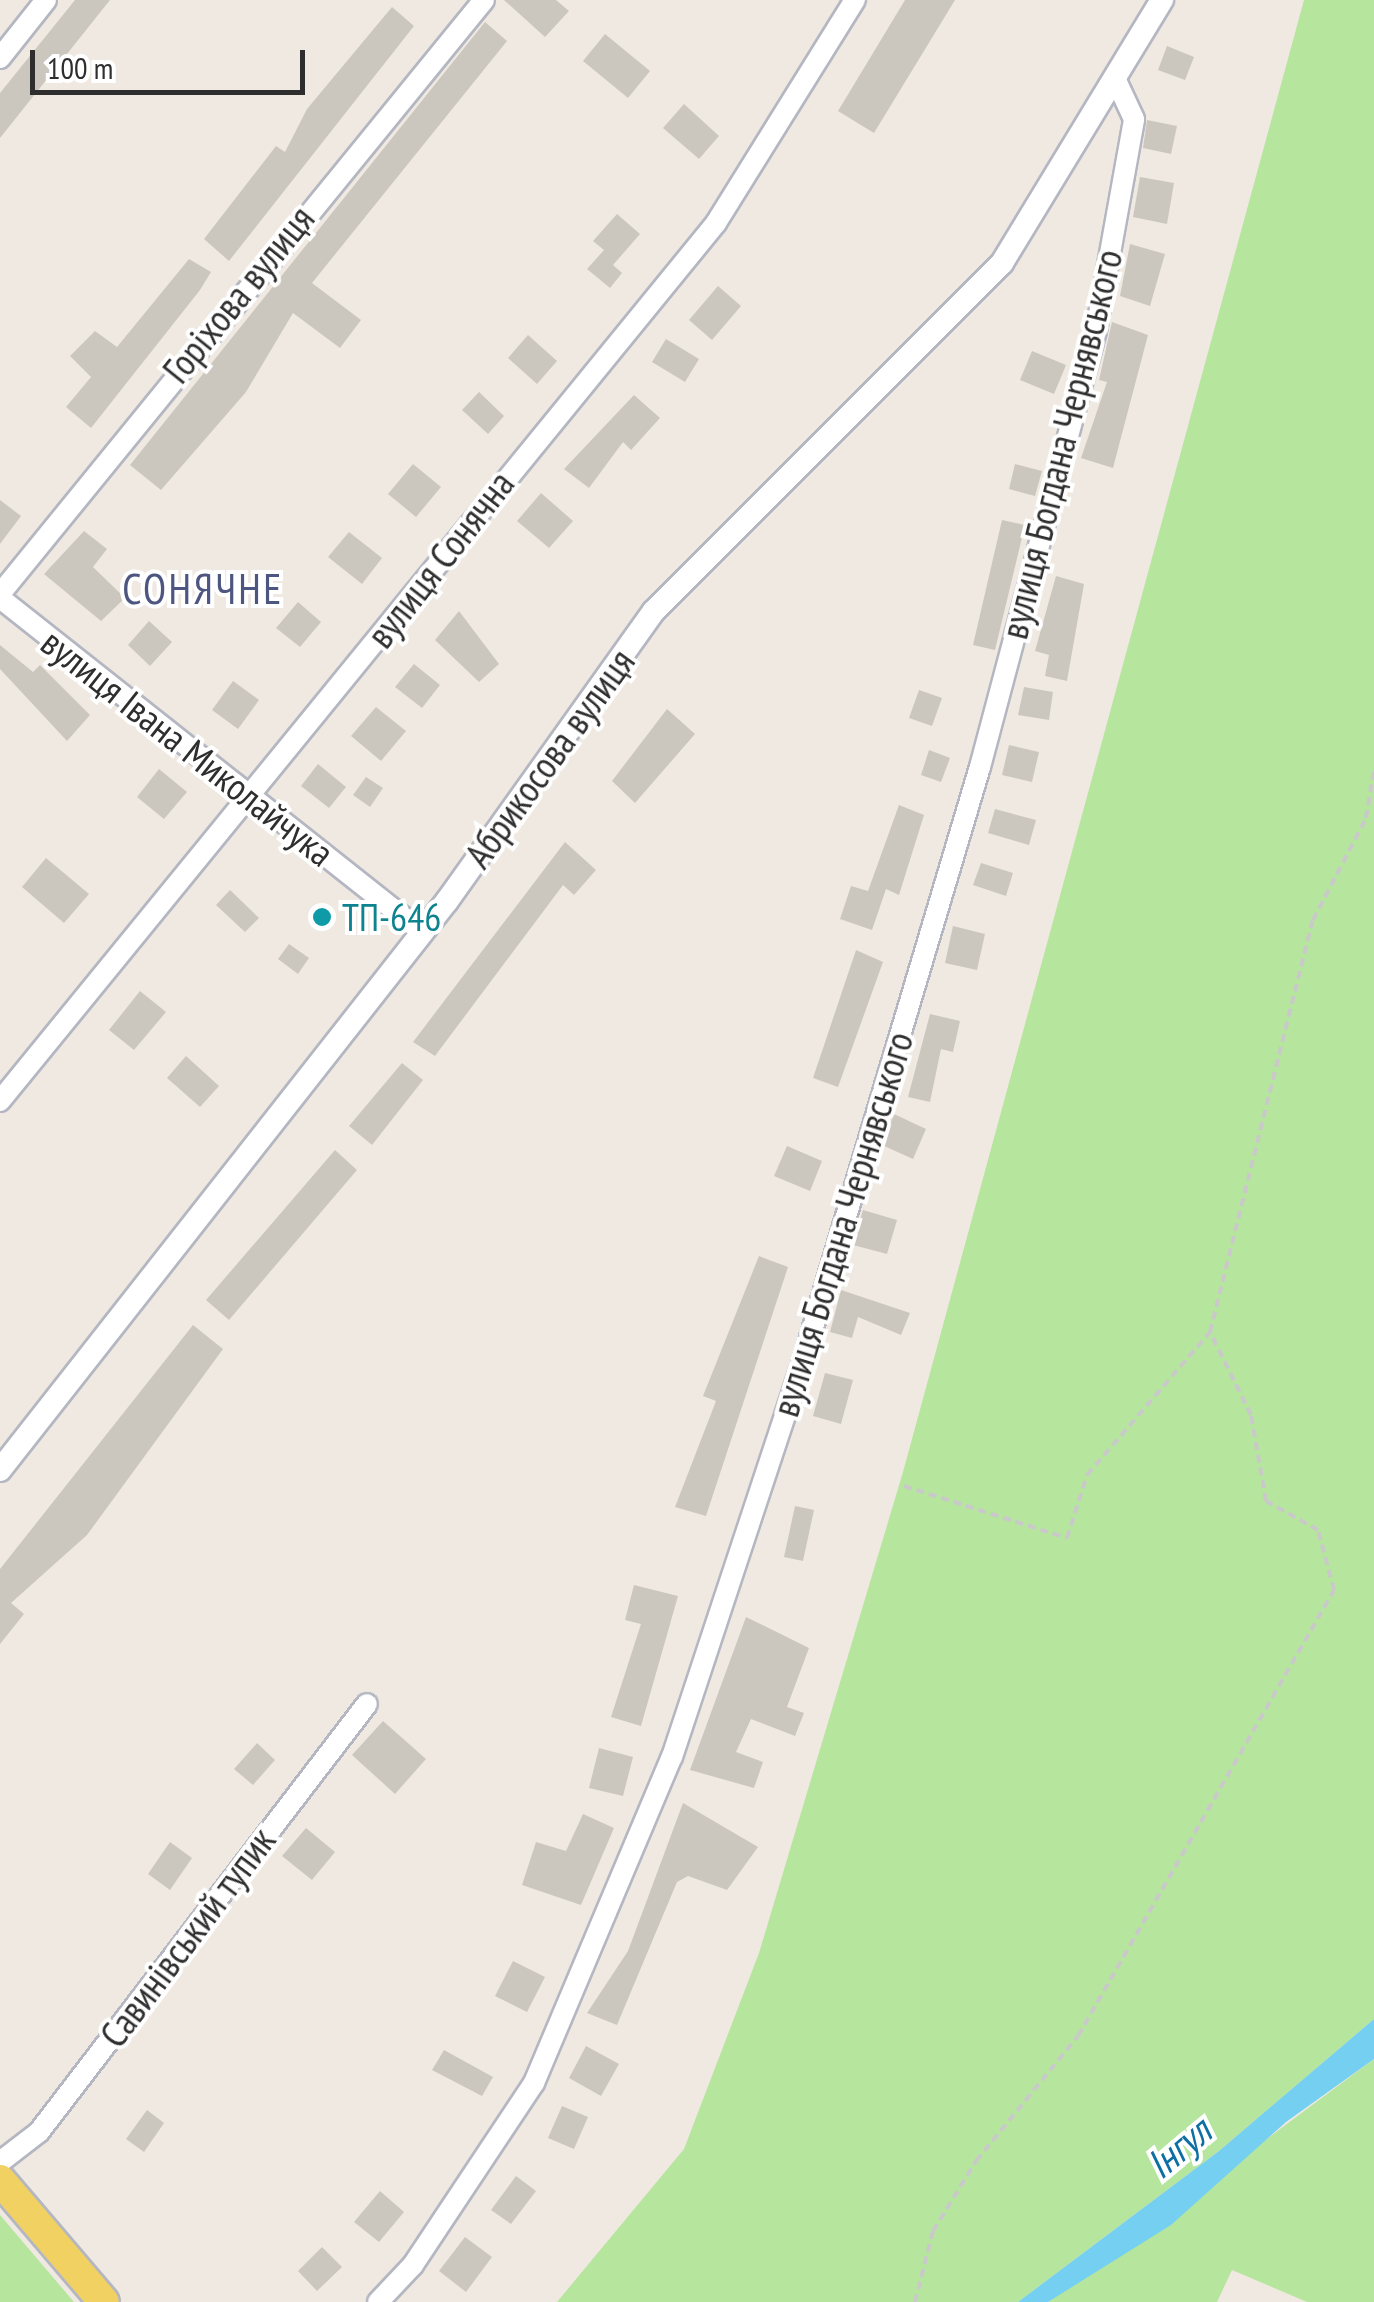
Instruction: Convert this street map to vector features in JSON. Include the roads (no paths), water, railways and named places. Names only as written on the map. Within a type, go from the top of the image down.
[{"type":"main road","points":[[0,2180],[104,2302]]},
{"type":"street","points":[[0,58],[46,0]]},
{"type":"street","name":"Горіхова вулиця","points":[[0,596],[267,256],[484,0]]},
{"type":"street","name":"вулиця Сонячна","points":[[0,1102],[716,223],[855,0]]},
{"type":"street","name":"Абрикосова вулиця","points":[[0,1470],[422,932],[654,612],[1002,263],[1121,77],[1162,0]]},
{"type":"street","name":"вулиця Богдана Чернявського","points":[[378,2302],[413,2264],[534,2083],[672,1757],[805,1352],[1040,540],[1096,331],[1134,119],[1121,77]]},
{"type":"street","name":"вулиця Івана Миколайчука","points":[[0,596],[422,932]]},
{"type":"street","name":"Савинівський тупик","points":[[0,2162],[39,2132],[367,1704]]},
{"type":"water","points":[[1374,2019],[1374,2059],[1286,2122],[1171,2225],[1048,2302],[1018,2302],[1219,2151]]},
{"type":"place","name":"ТП-646","points":[[322,917]]},
{"type":"district","name":"СОНЯЧНЕ","points":[[203,589]]},
{"type":"water label","name":"Інгул","points":[[1178,2147]]}]
